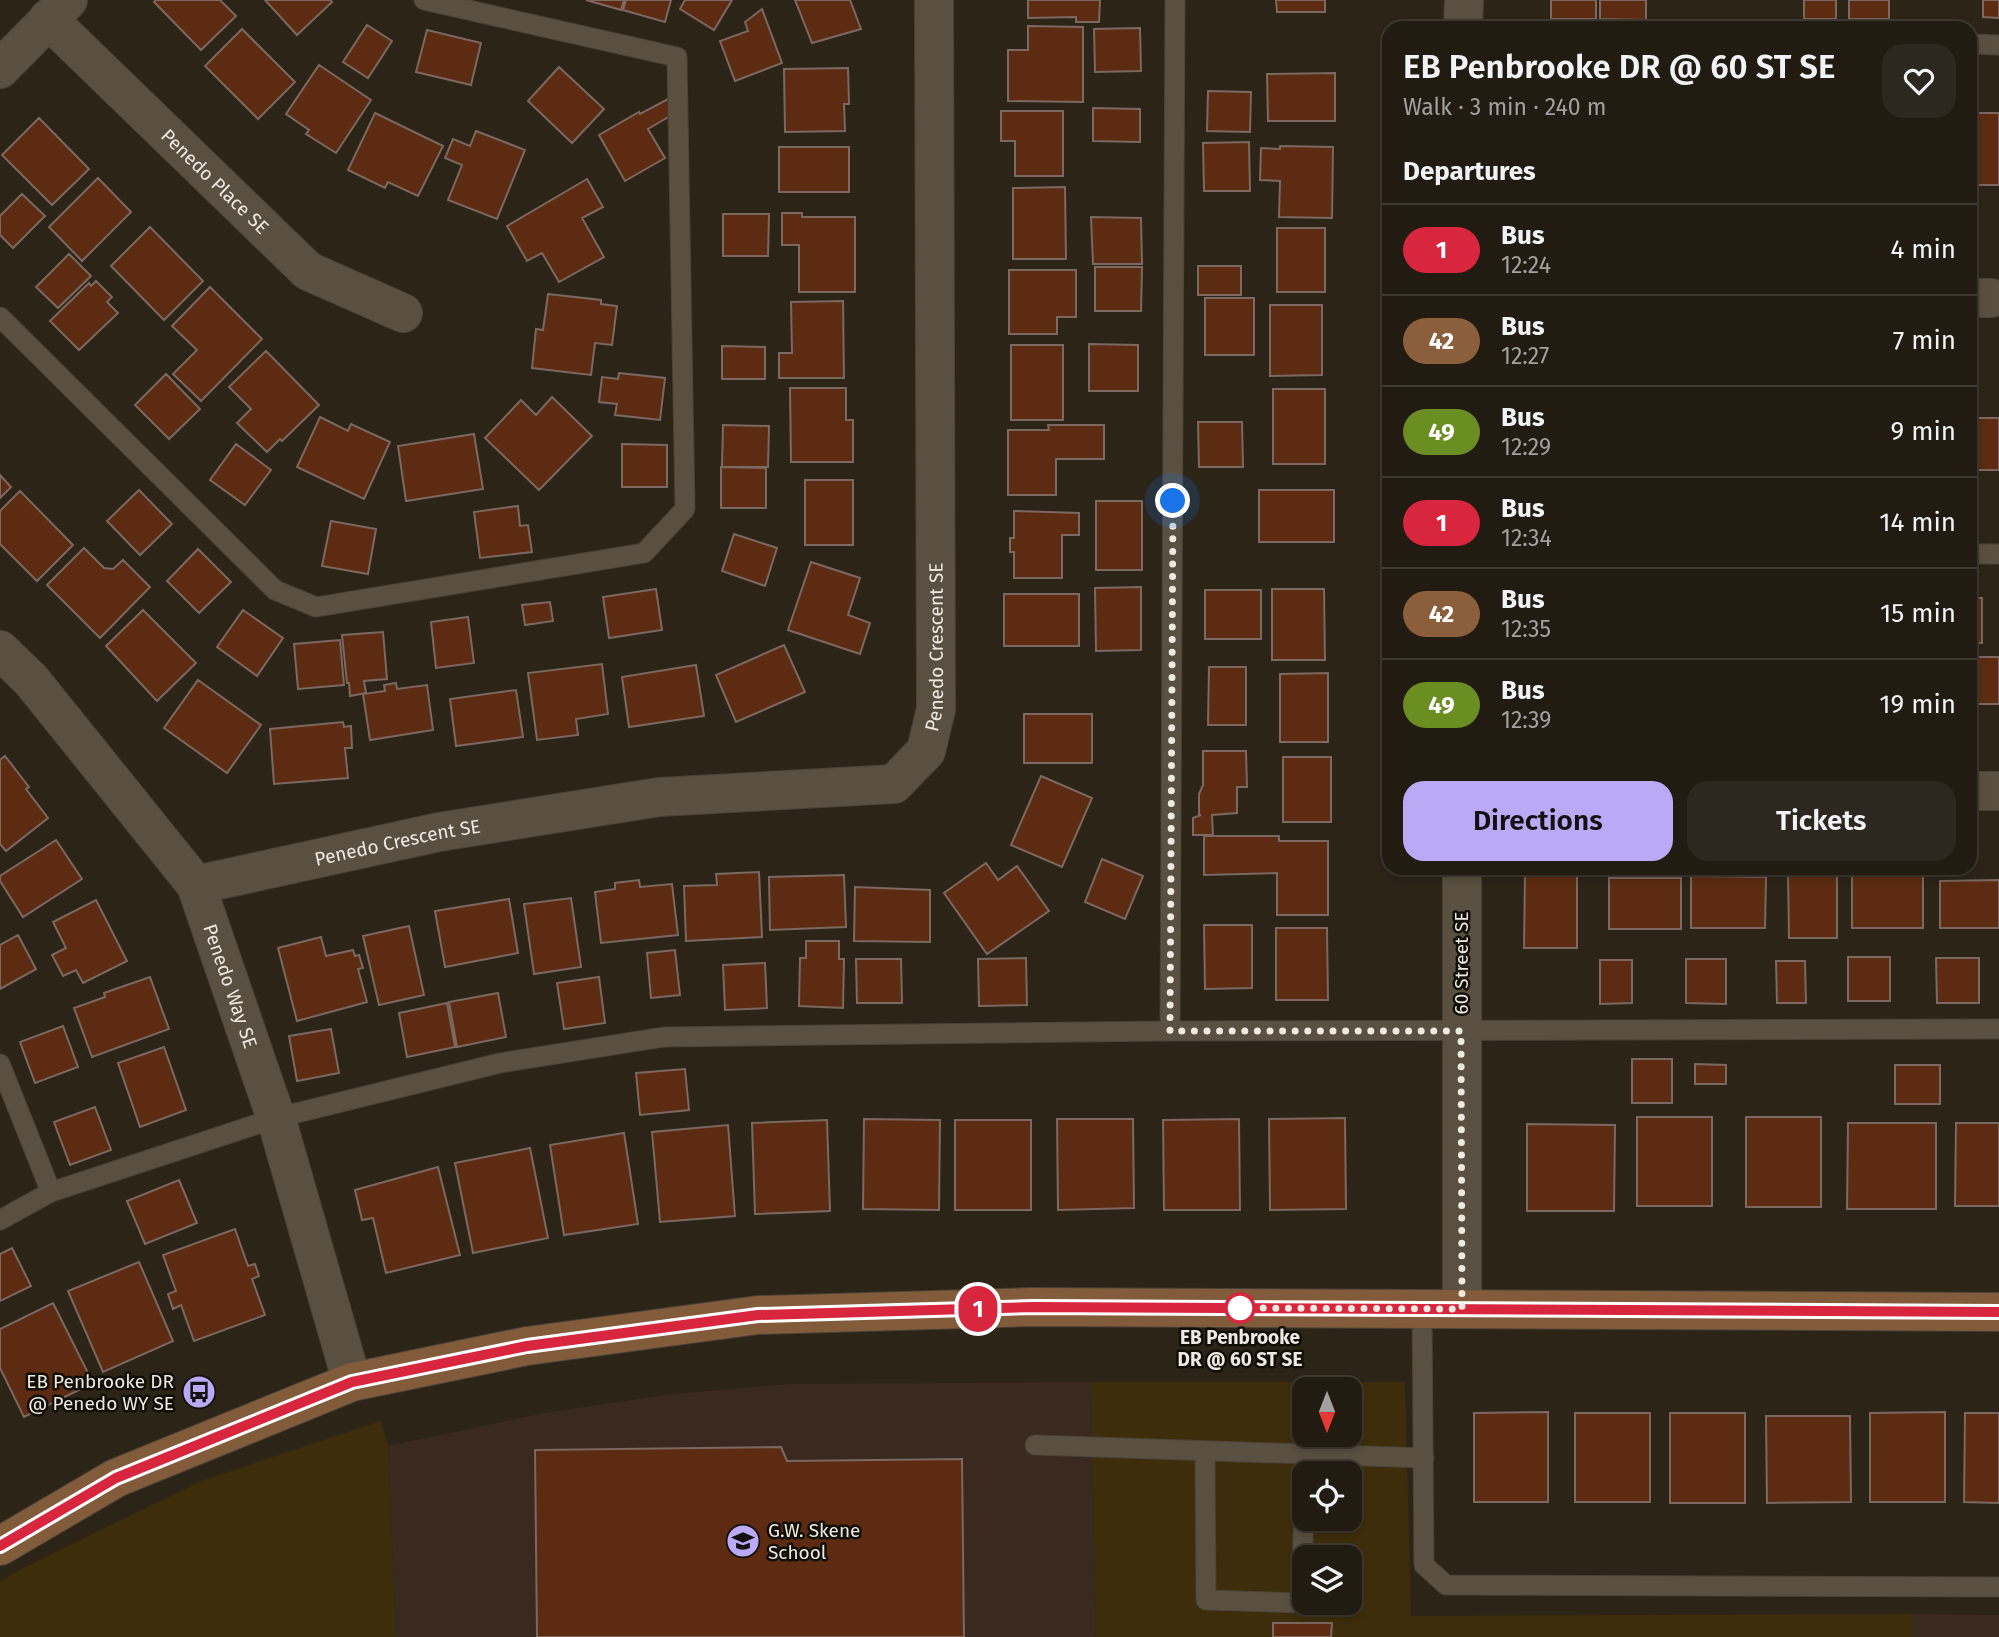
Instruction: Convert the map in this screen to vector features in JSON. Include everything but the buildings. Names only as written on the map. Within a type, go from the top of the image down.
[{"type":"street","name":"Penedo Crescent SE","points":[[196,885],[439,832],[659,797],[894,784],[926,751],[936,709],[934,0]]},
{"type":"street","points":[[1463,21],[1464,0]]},
{"type":"street","points":[[0,69],[58,10]]},
{"type":"street","name":"Penedo Place SE","points":[[58,10],[308,271],[403,313]]},
{"type":"street","name":"Penedo Way SE","points":[[0,650],[31,680],[196,885],[276,1118],[352,1382]]},
{"type":"street","points":[[1977,791],[1999,792]]},
{"type":"street","name":"60 Street SE","points":[[1462,875],[1462,1309]]},
{"type":"street","points":[[0,1546],[116,1478],[352,1382],[527,1346],[758,1315],[1033,1307],[1999,1312]]},
{"type":"lane","points":[[0,317],[275,590],[316,607],[644,553],[685,509],[677,57],[424,0]]},
{"type":"lane","points":[[1170,1031],[1175,0]]},
{"type":"lane","points":[[1977,44],[1999,44]]},
{"type":"lane","points":[[1977,554],[1999,554]]},
{"type":"lane","points":[[0,1220],[51,1192],[276,1118],[500,1063],[664,1037],[1170,1031],[1999,1029]]},
{"type":"lane","points":[[0,1064],[51,1192]]},
{"type":"lane","points":[[1422,1309],[1424,1566],[1446,1585],[1999,1587]]},
{"type":"lane","points":[[1035,1445],[1206,1452],[1292,1462]]},
{"type":"lane","points":[[1206,1452],[1206,1600],[1301,1603],[1303,1531]]},
{"type":"lane","points":[[1362,1461],[1424,1458]]},
{"type":"shaded area","name":"G.W. Skene School","points":[[1091,1382],[1096,1637],[396,1637],[388,1446],[544,1413],[673,1394],[790,1384]]},
{"type":"shaded area","points":[[1091,1382],[1292,1382],[1292,1447],[1362,1447],[1362,1382],[1405,1382],[1411,1616],[1913,1614],[1913,1637],[1096,1637]]},
{"type":"shaded area","points":[[381,1421],[388,1446],[396,1637],[0,1637],[0,1582],[21,1569],[201,1481]]},
{"type":"shaded area","points":[[1913,1614],[1999,1615],[1999,1637],[1913,1637]]},
{"type":"bus line","name":"1","points":[[0,1546],[116,1478],[352,1382],[527,1346],[758,1315],[1033,1307],[1999,1312]]},
{"type":"place","name":"EB Penbrooke DR @ 60 ST SE","points":[[1240,1308]]},
{"type":"place","name":"EB Penbrooke DR @ Penedo WY SE","points":[[199,1392]]},
{"type":"place","name":"G.W. Skene School","points":[[743,1541]]},
{"type":"route","points":[[1173,501],[1170,1031],[1461,1031],[1462,1309],[1240,1308]]}]
